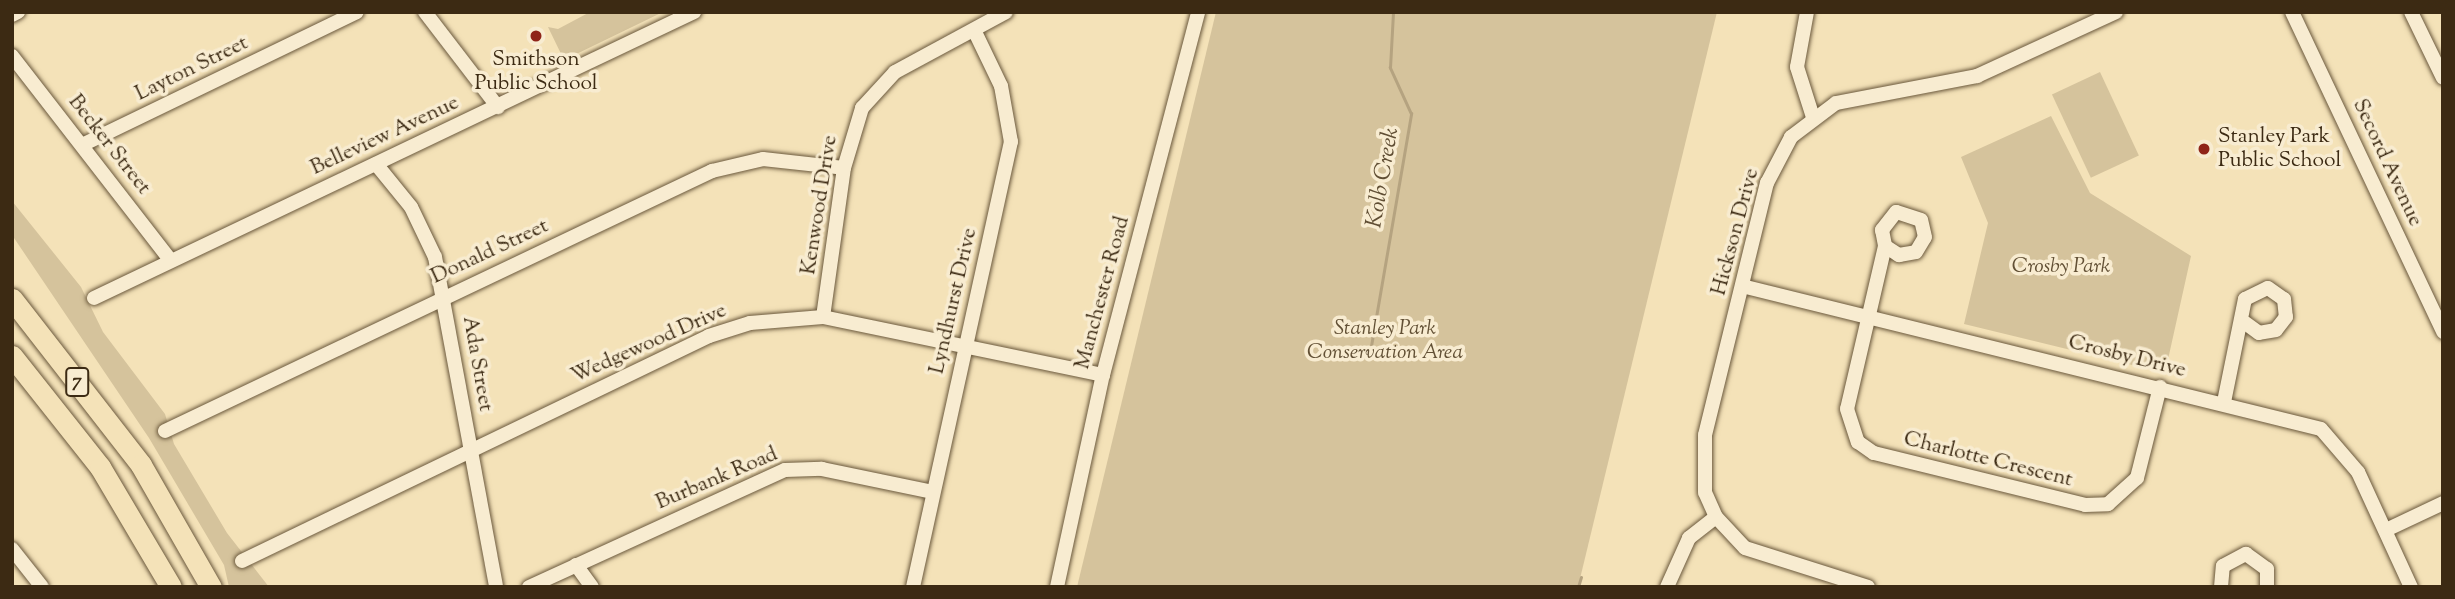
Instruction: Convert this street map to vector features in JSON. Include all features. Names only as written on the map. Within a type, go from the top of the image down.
[{"type":"highway","name":"7","points":[[12,299],[141,465],[211,587]]},
{"type":"highway","name":"7","points":[[12,355],[100,467],[171,587]]},
{"type":"street","points":[[12,15],[18,12]]},
{"type":"street","name":"Layton Street","points":[[82,145],[357,12]]},
{"type":"street","points":[[425,12],[498,107]]},
{"type":"street","name":"Belleview Avenue","points":[[94,298],[694,12]]},
{"type":"street","name":"Kenwood Drive","points":[[823,317],[845,168],[854,126],[871,94],[912,62],[1006,12]]},
{"type":"street","name":"Manchester Road","points":[[1057,587],[1103,375],[1198,12]]},
{"type":"street","points":[[1807,12],[1797,67],[1813,117]]},
{"type":"street","name":"Hickson Drive","points":[[1716,517],[1705,492],[1705,435],[1767,183],[1791,137],[1813,117],[1866,94],[1977,76],[2116,12]]},
{"type":"street","name":"Secord Avenue","points":[[2292,12],[2443,332]]},
{"type":"street","points":[[2411,12],[2443,78]]},
{"type":"street","name":"Lyndhurst Drive","points":[[913,587],[964,345],[1011,142],[1004,94],[974,30]]},
{"type":"street","name":"Becker Street","points":[[12,56],[171,261]]},
{"type":"street","name":"Donald Street","points":[[165,431],[444,297],[728,166],[774,159],[845,168]]},
{"type":"street","name":"Ada Street","points":[[376,164],[411,207],[444,297],[496,587]]},
{"type":"street","name":"Charlotte Crescent","points":[[1885,246],[1847,408],[1858,442],[1874,453],[2085,505],[2108,504],[2137,478],[2160,387]]},
{"type":"street","name":"Crosby Drive","points":[[1742,286],[2224,402],[2321,429],[2336,440],[2385,530],[2411,587]]},
{"type":"street","name":"Wedgewood Drive","points":[[242,561],[709,336],[750,323],[823,317],[1103,375]]},
{"type":"street","points":[[2224,402],[2245,323]]},
{"type":"street","name":"Burbank Road","points":[[529,587],[785,470],[822,469],[933,492]]},
{"type":"street","points":[[2385,530],[2443,503]]},
{"type":"street","points":[[1667,587],[1689,537],[1716,517],[1765,559],[1868,587]]},
{"type":"street","points":[[12,549],[42,587]]},
{"type":"street","points":[[2221,587],[2223,566],[2246,554],[2267,569],[2267,587]]},
{"type":"street","points":[[576,565],[592,587]]},
{"type":"green space","points":[[590,12],[663,12],[564,60],[548,27],[558,29]]},
{"type":"green space","name":"Stanley Park Conservation Area","points":[[1216,12],[1717,12],[1578,587],[1077,587]]},
{"type":"green space","points":[[2100,72],[2139,155],[2091,178],[2052,94]]},
{"type":"green space","name":"Crosby Park","points":[[2051,116],[2090,193],[2191,256],[2165,373],[1964,324],[1988,223],[1961,157]]},
{"type":"green space","points":[[12,201],[81,287],[103,332],[165,414],[174,444],[227,533],[269,587],[229,587],[224,565],[149,438],[12,235]]},
{"type":"waterway","name":"Kolb Creek","points":[[1370,352],[1411,114],[1390,68],[1393,12]]},
{"type":"waterway","points":[[1578,587],[1581,577]]},
{"type":"place","name":"Smithson Public School","points":[[536,36]]},
{"type":"place","name":"Stanley Park Public School","points":[[2204,149]]}]
